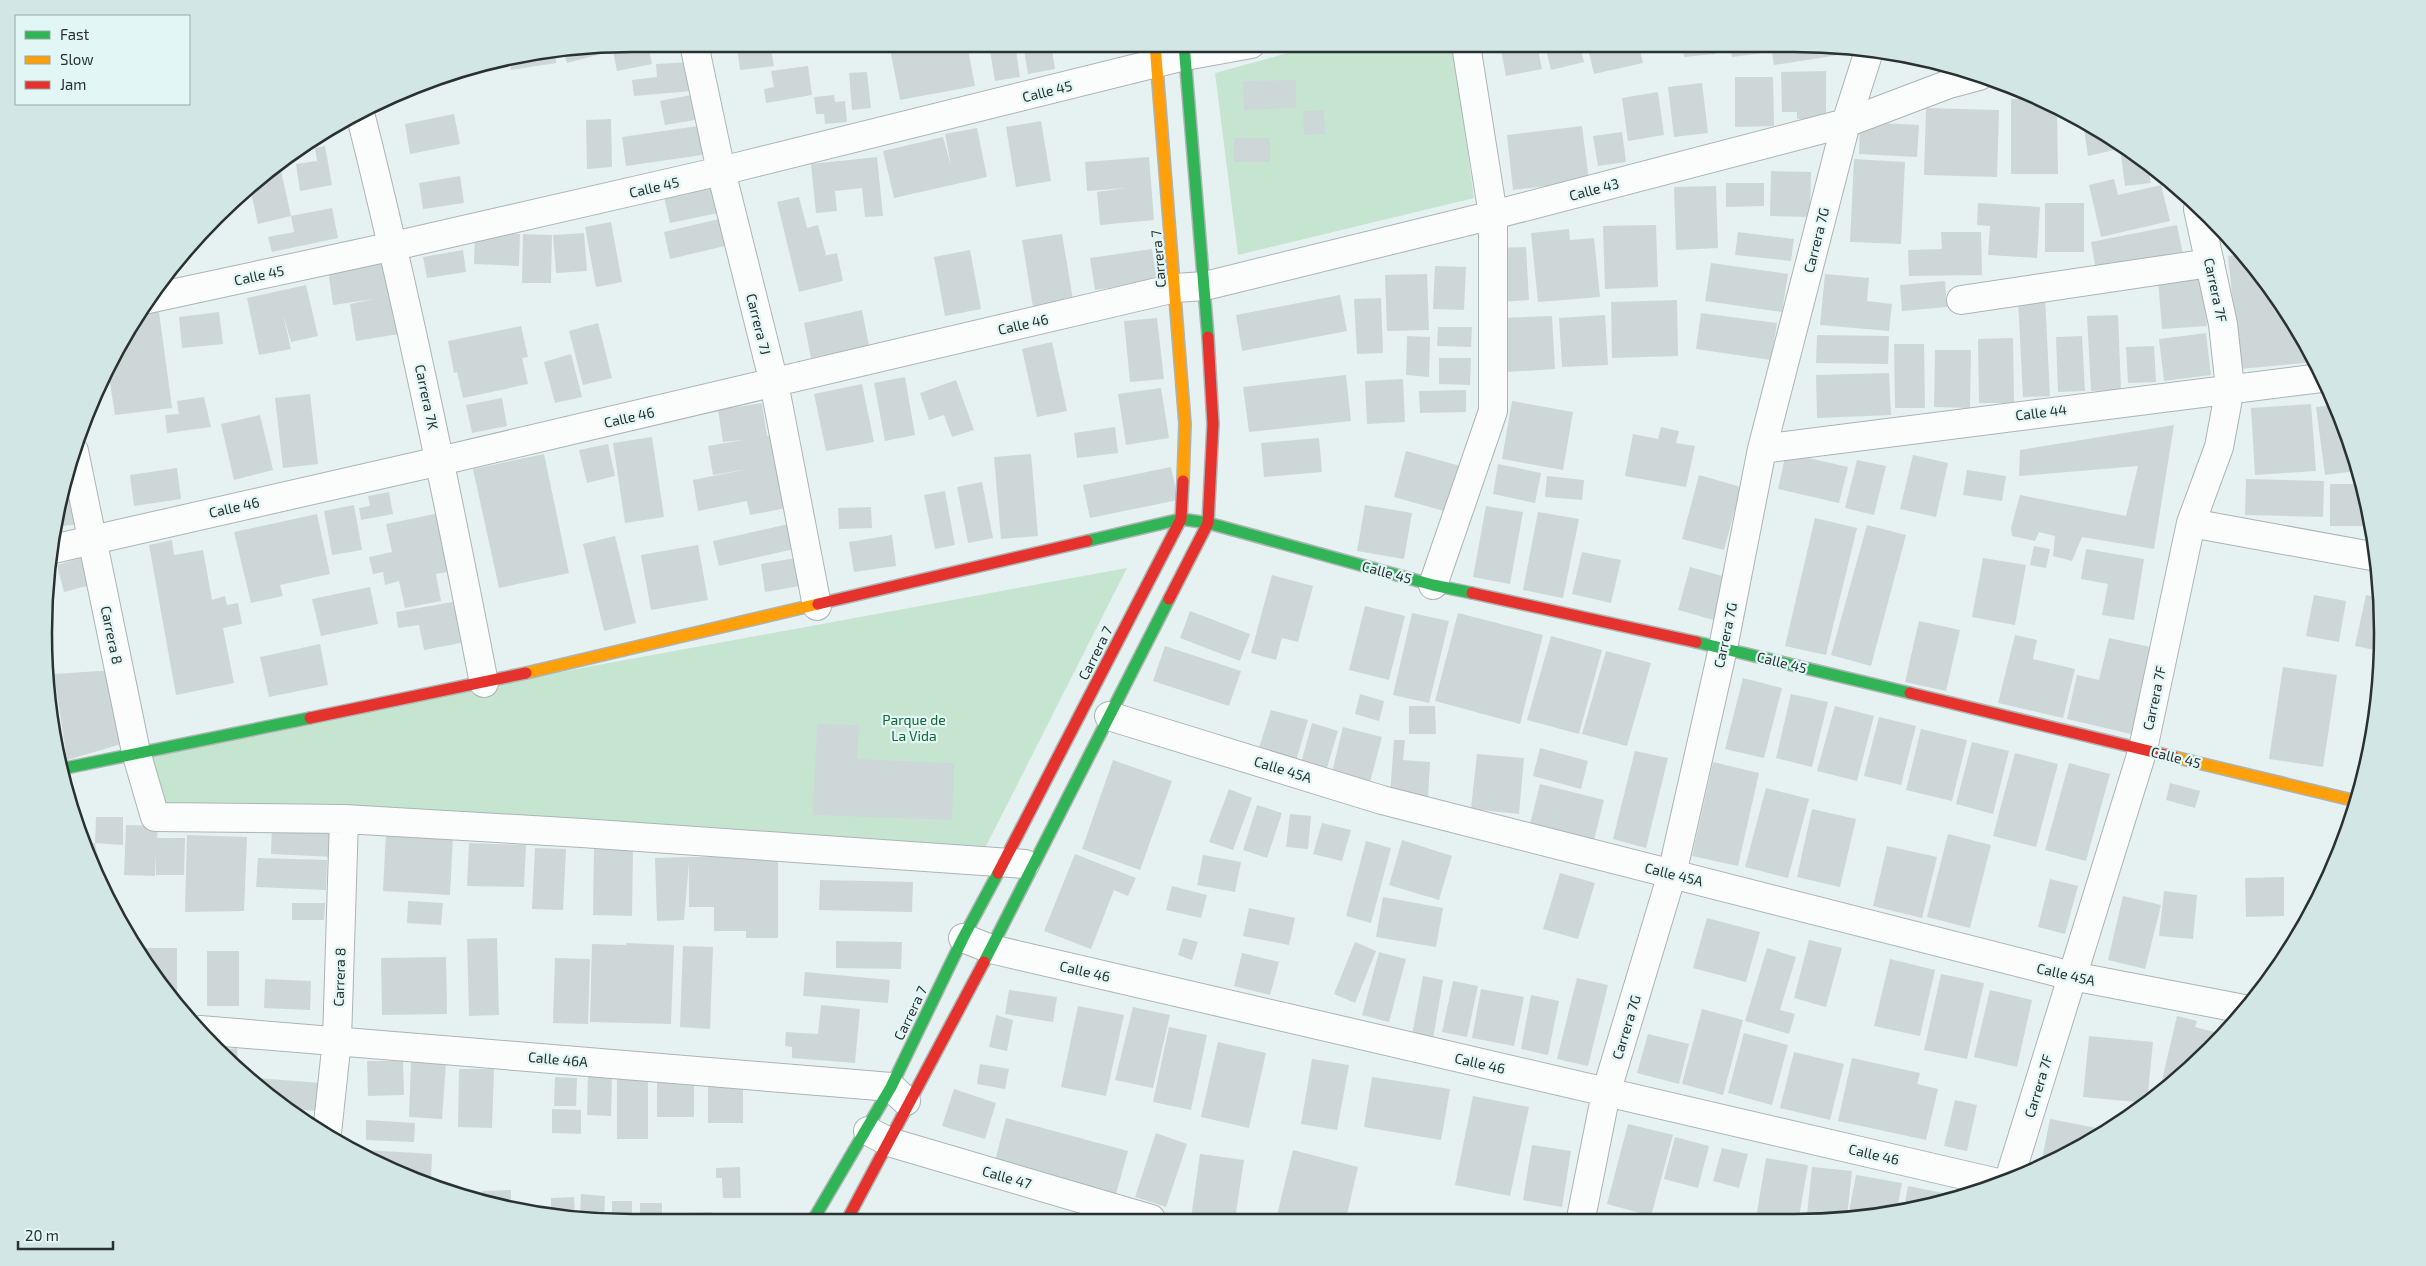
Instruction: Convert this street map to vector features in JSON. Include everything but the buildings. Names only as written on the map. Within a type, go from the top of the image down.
[{"type":"street","name":"Carrera 7J","points":[[696,52],[721,171],[774,383],[816,606]]},
{"type":"street","points":[[1156,54],[1170,52]]},
{"type":"street","name":"Carrera 7","points":[[816,1214],[865,1129],[900,1096],[991,949],[1208,523],[1213,424],[1205,286],[1184,52]]},
{"type":"street","points":[[1433,585],[1493,411],[1493,215],[1467,52]]},
{"type":"street","name":"Calle 45","points":[[160,296],[394,246],[721,171],[1156,54]]},
{"type":"street","name":"Carrera 7","points":[[850,1214],[889,1142],[900,1096],[963,938],[1004,863],[1181,519],[1185,424],[1156,54]]},
{"type":"street","name":"Carrera 7G","points":[[1582,1214],[1606,1093],[1672,874],[1723,648],[1762,448],[1846,123],[1867,57]]},
{"type":"street","name":"Calle 43","points":[[1205,286],[1493,215],[1846,123],[1948,84],[1967,79]]},
{"type":"street","name":"Carrera 7K","points":[[362,120],[394,246],[440,461],[484,683]]},
{"type":"street","name":"Carrera 7F","points":[[2012,1170],[2143,749],[2191,523],[2219,447],[2230,388],[2223,324],[2201,221]]},
{"type":"street","points":[[1961,300],[2210,262]]},
{"type":"street","name":"Calle 46","points":[[59,547],[440,461],[1175,288],[1205,286]]},
{"type":"street","name":"Calle 44","points":[[1762,448],[2315,379]]},
{"type":"street","name":"Carrera 8","points":[[77,466],[136,752],[156,817],[344,819],[337,1040],[328,1127]]},
{"type":"street","name":"Calle 45","points":[[1181,519],[1208,523],[1433,585],[1723,648],[2349,799]]},
{"type":"street","points":[[69,767],[136,752],[484,683],[1181,519]]},
{"type":"street","points":[[2191,523],[2369,555]]},
{"type":"street","name":"Calle 45A","points":[[1109,716],[1382,800],[2072,976],[2236,1007]]},
{"type":"street","points":[[344,819],[582,832],[1034,865]]},
{"type":"street","name":"Calle 46","points":[[963,938],[991,949],[1987,1180]]},
{"type":"street","name":"Calle 46A","points":[[211,1031],[337,1040],[900,1096]]},
{"type":"street","name":"Calle 47","points":[[865,1129],[889,1142],[1134,1214]]},
{"type":"green space","points":[[1292,52],[1454,52],[1474,198],[1238,255],[1215,73]]},
{"type":"green space","name":"Parque de La Vida","points":[[1127,568],[984,850],[168,811],[146,753],[494,684]]},
{"type":"traffic: fast","points":[[1185,52],[1208,337]]},
{"type":"traffic: fast","points":[[1087,541],[1181,519],[1208,523],[1433,585],[1472,593]]},
{"type":"traffic: fast","points":[[984,962],[1169,599]]},
{"type":"traffic: fast","points":[[1696,642],[1910,693]]},
{"type":"traffic: fast","points":[[69,767],[310,718]]},
{"type":"traffic: fast","points":[[817,1214],[891,1087],[963,938],[998,873]]},
{"type":"traffic: slow","points":[[1156,52],[1185,424],[1183,481]]},
{"type":"traffic: slow","points":[[526,673],[818,604]]},
{"type":"traffic: slow","points":[[2174,757],[2349,799]]},
{"type":"traffic: jam","points":[[1169,599],[1208,523],[1213,424],[1208,337]]},
{"type":"traffic: jam","points":[[998,873],[1181,519],[1183,481]]},
{"type":"traffic: jam","points":[[818,604],[1087,541]]},
{"type":"traffic: jam","points":[[1472,593],[1696,642]]},
{"type":"traffic: jam","points":[[310,718],[526,673]]},
{"type":"traffic: jam","points":[[1910,693],[2174,757]]},
{"type":"traffic: jam","points":[[850,1214],[984,962]]}]
